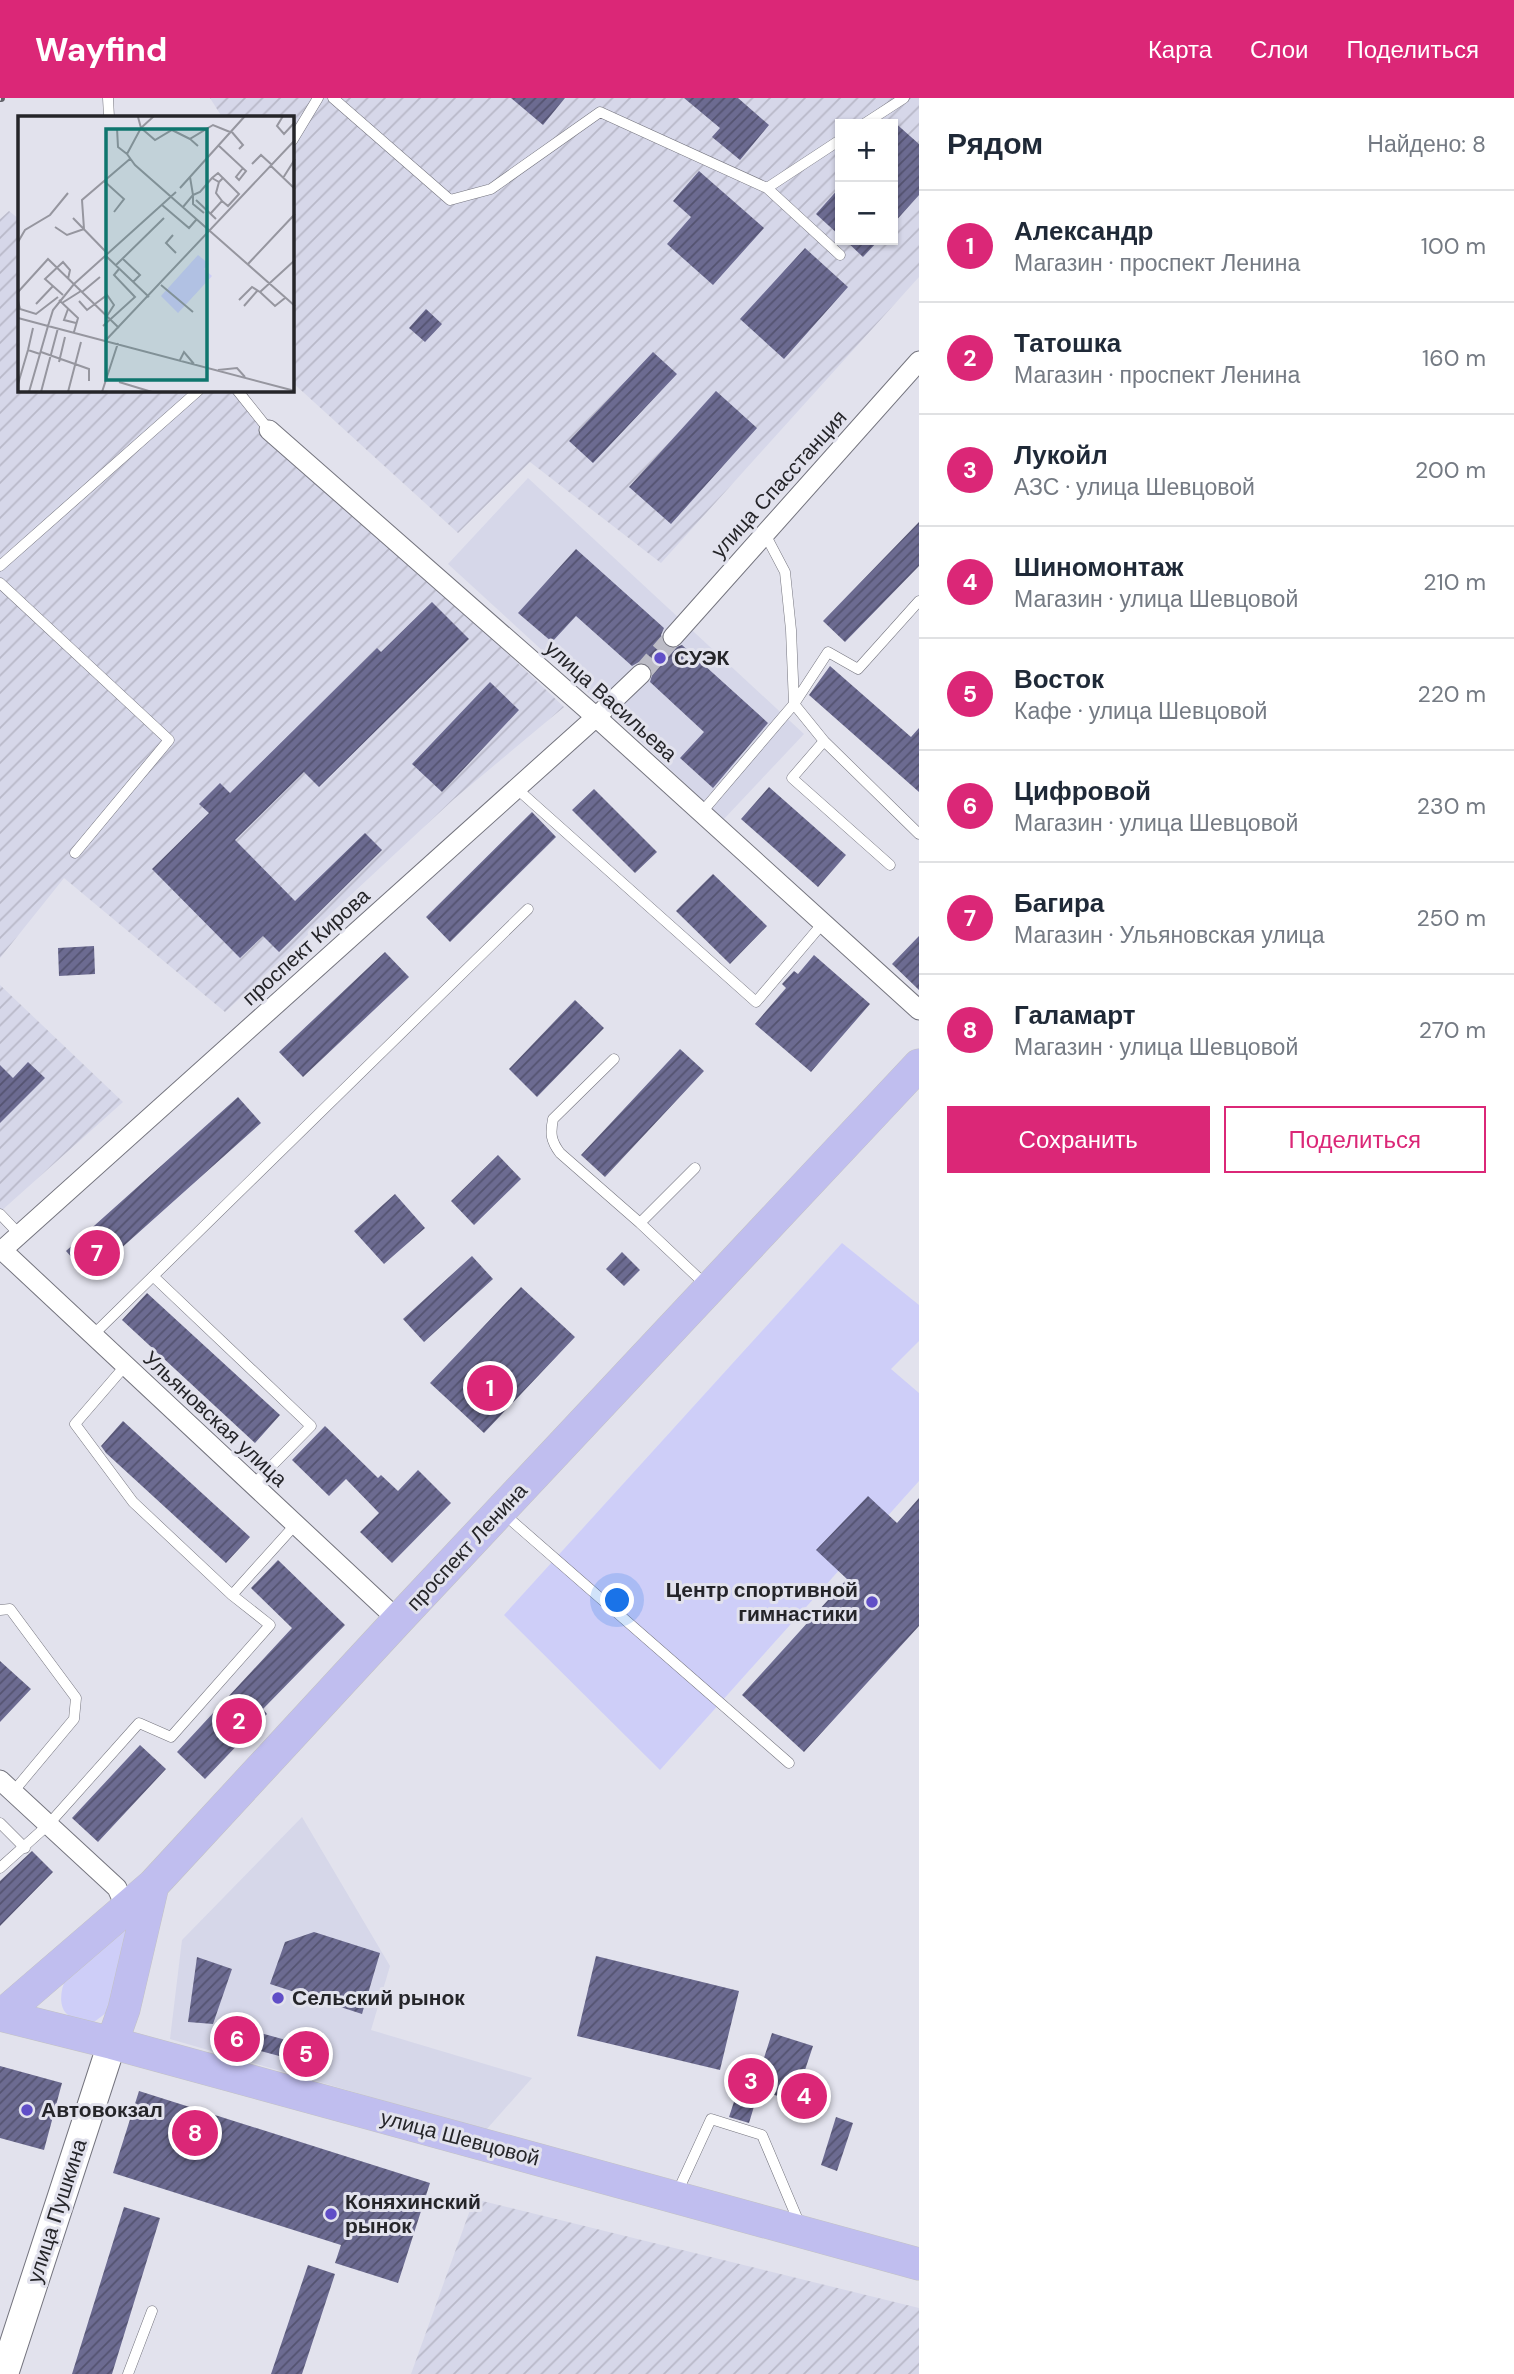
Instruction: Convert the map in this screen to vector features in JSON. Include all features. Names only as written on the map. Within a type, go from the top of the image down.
[{"type":"main road","name":"проспект Ленина","points":[[1,2015],[153,1885],[919,1065]]},
{"type":"main road","name":"улица Пушкина","points":[[112,2043],[124,2008],[153,1885]]},
{"type":"main road","name":"улица Шевцовой","points":[[1,2015],[919,2264]]},
{"type":"street","name":"улица Спасстанция","points":[[673,637],[919,361]]},
{"type":"street","name":"улица Васильева","points":[[269,430],[596,717],[919,1010]]},
{"type":"street","name":"проспект Кирова","points":[[1,1251],[641,674]]},
{"type":"street","name":"Ульяновская улица","points":[[1,1251],[398,1620]]},
{"type":"street","points":[[7,1786],[117,1888],[126,1908]]},
{"type":"street","name":"улица Пушкина","points":[[4,2374],[112,2043]]},
{"type":"lane","points":[[108,98],[109,116]]},
{"type":"lane","points":[[294,138],[318,98]]},
{"type":"lane","points":[[333,98],[450,200],[491,189],[600,112],[767,188],[840,255]]},
{"type":"lane","points":[[872,119],[904,98]]},
{"type":"lane","points":[[767,188],[835,143]]},
{"type":"lane","points":[[0,566],[197,392]]},
{"type":"lane","points":[[239,392],[269,430]]},
{"type":"lane","points":[[765,534],[785,572],[794,704],[824,741],[919,834]]},
{"type":"lane","points":[[0,583],[169,740],[75,853]]},
{"type":"lane","points":[[702,812],[794,704],[828,652],[858,669],[919,601]]},
{"type":"lane","points":[[824,741],[792,778],[890,865]]},
{"type":"lane","points":[[516,788],[756,1002],[823,923]]},
{"type":"lane","points":[[93,1335],[528,909]]},
{"type":"lane","points":[[614,1059],[553,1119],[550,1133],[554,1144],[560,1153],[710,1289]]},
{"type":"lane","points":[[640,1223],[695,1168]]},
{"type":"lane","points":[[0,1214],[20,1235]]},
{"type":"lane","points":[[154,1278],[311,1426],[253,1485]]},
{"type":"lane","points":[[0,1868],[48,1825],[139,1723],[172,1737],[270,1625],[232,1595],[133,1503],[75,1424],[125,1366]]},
{"type":"lane","points":[[501,1511],[789,1763]]},
{"type":"lane","points":[[232,1595],[295,1525]]},
{"type":"lane","points":[[0,1610],[10,1609],[76,1698],[74,1719],[7,1786]]},
{"type":"lane","points":[[0,1823],[25,1848]]},
{"type":"lane","points":[[675,2197],[711,2119],[762,2134],[803,2232]]},
{"type":"lane","points":[[128,2374],[152,2311]]},
{"type":"shaded area","points":[[210,98],[919,98],[919,277],[661,563],[530,462],[458,533],[294,384],[294,116],[221,116]]},
{"type":"shaded area","points":[[9,211],[18,218],[18,392],[231,392],[564,707],[454,799],[225,1012],[64,878],[0,958],[0,219]]},
{"type":"shaded area","points":[[528,478],[804,734],[723,820],[448,564]]},
{"type":"shaded area","points":[[0,985],[123,1102],[0,1212]]},
{"type":"shaded area","points":[[842,1243],[919,1305],[919,1341],[891,1369],[919,1393],[919,1481],[660,1770],[504,1615]]},
{"type":"shaded area","name":"Сельский рынок","points":[[302,1817],[390,1966],[371,2030],[532,2078],[486,2130],[170,2039],[182,1940]]},
{"type":"shaded area","points":[[129,1915],[110,2010],[94,2022],[75,2019],[68,2015],[62,2004],[61,1996],[66,1977]]},
{"type":"shaded area","points":[[474,2199],[919,2308],[919,2374],[411,2374]]},
{"type":"building","points":[[511,98],[565,98],[543,125]]},
{"type":"building","points":[[684,98],[738,98],[769,125],[740,160],[712,137],[720,128]]},
{"type":"building","points":[[898,125],[919,144],[919,195],[898,218]]},
{"type":"building","points":[[699,171],[764,228],[713,285],[667,244],[691,217],[673,201]]},
{"type":"building","points":[[835,193],[835,231],[816,214]]},
{"type":"building","points":[[850,245],[874,245],[863,257]]},
{"type":"building","points":[[805,248],[848,287],[784,359],[740,319]]},
{"type":"building","points":[[426,309],[442,324],[425,342],[409,328]]},
{"type":"building","points":[[653,352],[677,374],[593,463],[569,441]]},
{"type":"building","points":[[716,391],[757,428],[671,524],[629,487]]},
{"type":"building","points":[[919,522],[919,566],[845,642],[823,621]]},
{"type":"building","name":"СУЭК","points":[[576,549],[664,628],[661,635],[664,646],[671,649],[682,645],[768,723],[713,788],[680,758],[704,732],[650,682],[653,672],[649,665],[639,662],[632,666],[576,616],[552,642],[518,613]]},
{"type":"building","points":[[432,602],[469,639],[319,787],[304,772],[235,840],[295,901],[365,833],[382,850],[279,952],[263,936],[240,958],[152,869],[209,813],[199,804],[220,783],[230,793],[377,648],[381,652]]},
{"type":"building","points":[[830,666],[911,737],[919,728],[919,792],[809,695]]},
{"type":"building","points":[[490,682],[519,710],[442,792],[412,764]]},
{"type":"building","points":[[769,787],[846,855],[818,887],[741,819]]},
{"type":"building","points":[[594,789],[657,852],[635,873],[572,810]]},
{"type":"building","points":[[532,812],[556,837],[450,942],[426,917]]},
{"type":"building","points":[[713,874],[767,926],[730,964],[676,911]]},
{"type":"building","points":[[919,936],[919,990],[892,964]]},
{"type":"building","points":[[94,946],[95,974],[59,976],[58,948]]},
{"type":"building","points":[[385,952],[409,977],[303,1077],[279,1052]]},
{"type":"building","points":[[814,955],[870,1004],[811,1072],[755,1024],[786,988],[782,984],[794,971],[798,974]]},
{"type":"building","points":[[575,1000],[604,1028],[537,1097],[509,1069]]},
{"type":"building","points":[[680,1049],[704,1071],[605,1177],[581,1155]]},
{"type":"building","points":[[28,1062],[45,1078],[0,1123],[0,1065],[13,1078]]},
{"type":"building","points":[[238,1097],[261,1123],[89,1277],[66,1251]]},
{"type":"building","points":[[498,1155],[521,1179],[474,1225],[451,1201]]},
{"type":"building","points":[[395,1194],[425,1228],[384,1264],[354,1231]]},
{"type":"building","points":[[622,1252],[640,1270],[624,1286],[606,1269]]},
{"type":"building","points":[[472,1256],[493,1279],[424,1342],[403,1319]]},
{"type":"building","points":[[521,1287],[575,1337],[484,1433],[430,1383]]},
{"type":"building","points":[[147,1293],[280,1415],[255,1443],[122,1320]]},
{"type":"building","points":[[123,1421],[250,1537],[226,1563],[106,1453],[101,1446]]},
{"type":"building","points":[[325,1426],[378,1478],[381,1475],[398,1491],[418,1470],[451,1503],[392,1563],[360,1532],[379,1513],[346,1479],[329,1496],[292,1460]]},
{"type":"building","name":"Центр спортивной гимнастики","points":[[868,1496],[897,1523],[919,1498],[919,1626],[804,1752],[742,1695],[847,1579],[816,1550]]},
{"type":"building","points":[[278,1560],[345,1625],[263,1709],[267,1714],[205,1779],[177,1752],[292,1628],[251,1588]]},
{"type":"building","points":[[0,1661],[31,1689],[0,1722]]},
{"type":"building","points":[[140,1745],[166,1769],[98,1842],[72,1818]]},
{"type":"building","points":[[32,1851],[53,1872],[0,1926],[0,1881]]},
{"type":"building","points":[[314,1932],[380,1953],[362,2014],[270,1984],[285,1942]]},
{"type":"building","points":[[596,1956],[739,1991],[720,2070],[577,2036]]},
{"type":"building","points":[[197,1957],[232,1969],[213,2024],[188,2022]]},
{"type":"building","points":[[217,2021],[333,2053],[328,2069],[212,2038]]},
{"type":"building","points":[[772,2033],[813,2046],[804,2073],[818,2078],[809,2106],[759,2090],[749,2123],[729,2117],[749,2056],[763,2061]]},
{"type":"building","name":"Автовокзал","points":[[0,2066],[62,2083],[44,2150],[0,2138]]},
{"type":"building","name":"Коняхинский рынок","points":[[139,2091],[430,2183],[398,2283],[335,2263],[341,2245],[113,2173]]},
{"type":"building","points":[[836,2117],[853,2123],[837,2171],[821,2165]]},
{"type":"building","points":[[124,2207],[160,2218],[112,2374],[72,2374]]},
{"type":"building","points":[[308,2265],[335,2274],[302,2374],[271,2374]]},
{"type":"tunnel","points":[[641,674],[673,637]]},
{"type":"place","name":"СУЭК","points":[[660,658]]},
{"type":"place","name":"Багира","points":[[97,1253]]},
{"type":"place","name":"Александр","points":[[490,1388]]},
{"type":"place","name":"Центр спортивной гимнастики","points":[[872,1602]]},
{"type":"place","name":"Татошка","points":[[239,1721]]},
{"type":"place","name":"Сельский рынок","points":[[278,1998]]},
{"type":"place","name":"Цифровой","points":[[237,2039]]},
{"type":"place","name":"Восток","points":[[306,2054]]},
{"type":"place","name":"Лукойл","points":[[751,2081]]},
{"type":"place","name":"Шиномонтаж","points":[[804,2096]]},
{"type":"place","name":"Автовокзал","points":[[27,2110]]},
{"type":"place","name":"Галамарт","points":[[195,2133]]},
{"type":"place","name":"Коняхинский рынок","points":[[331,2214]]}]
